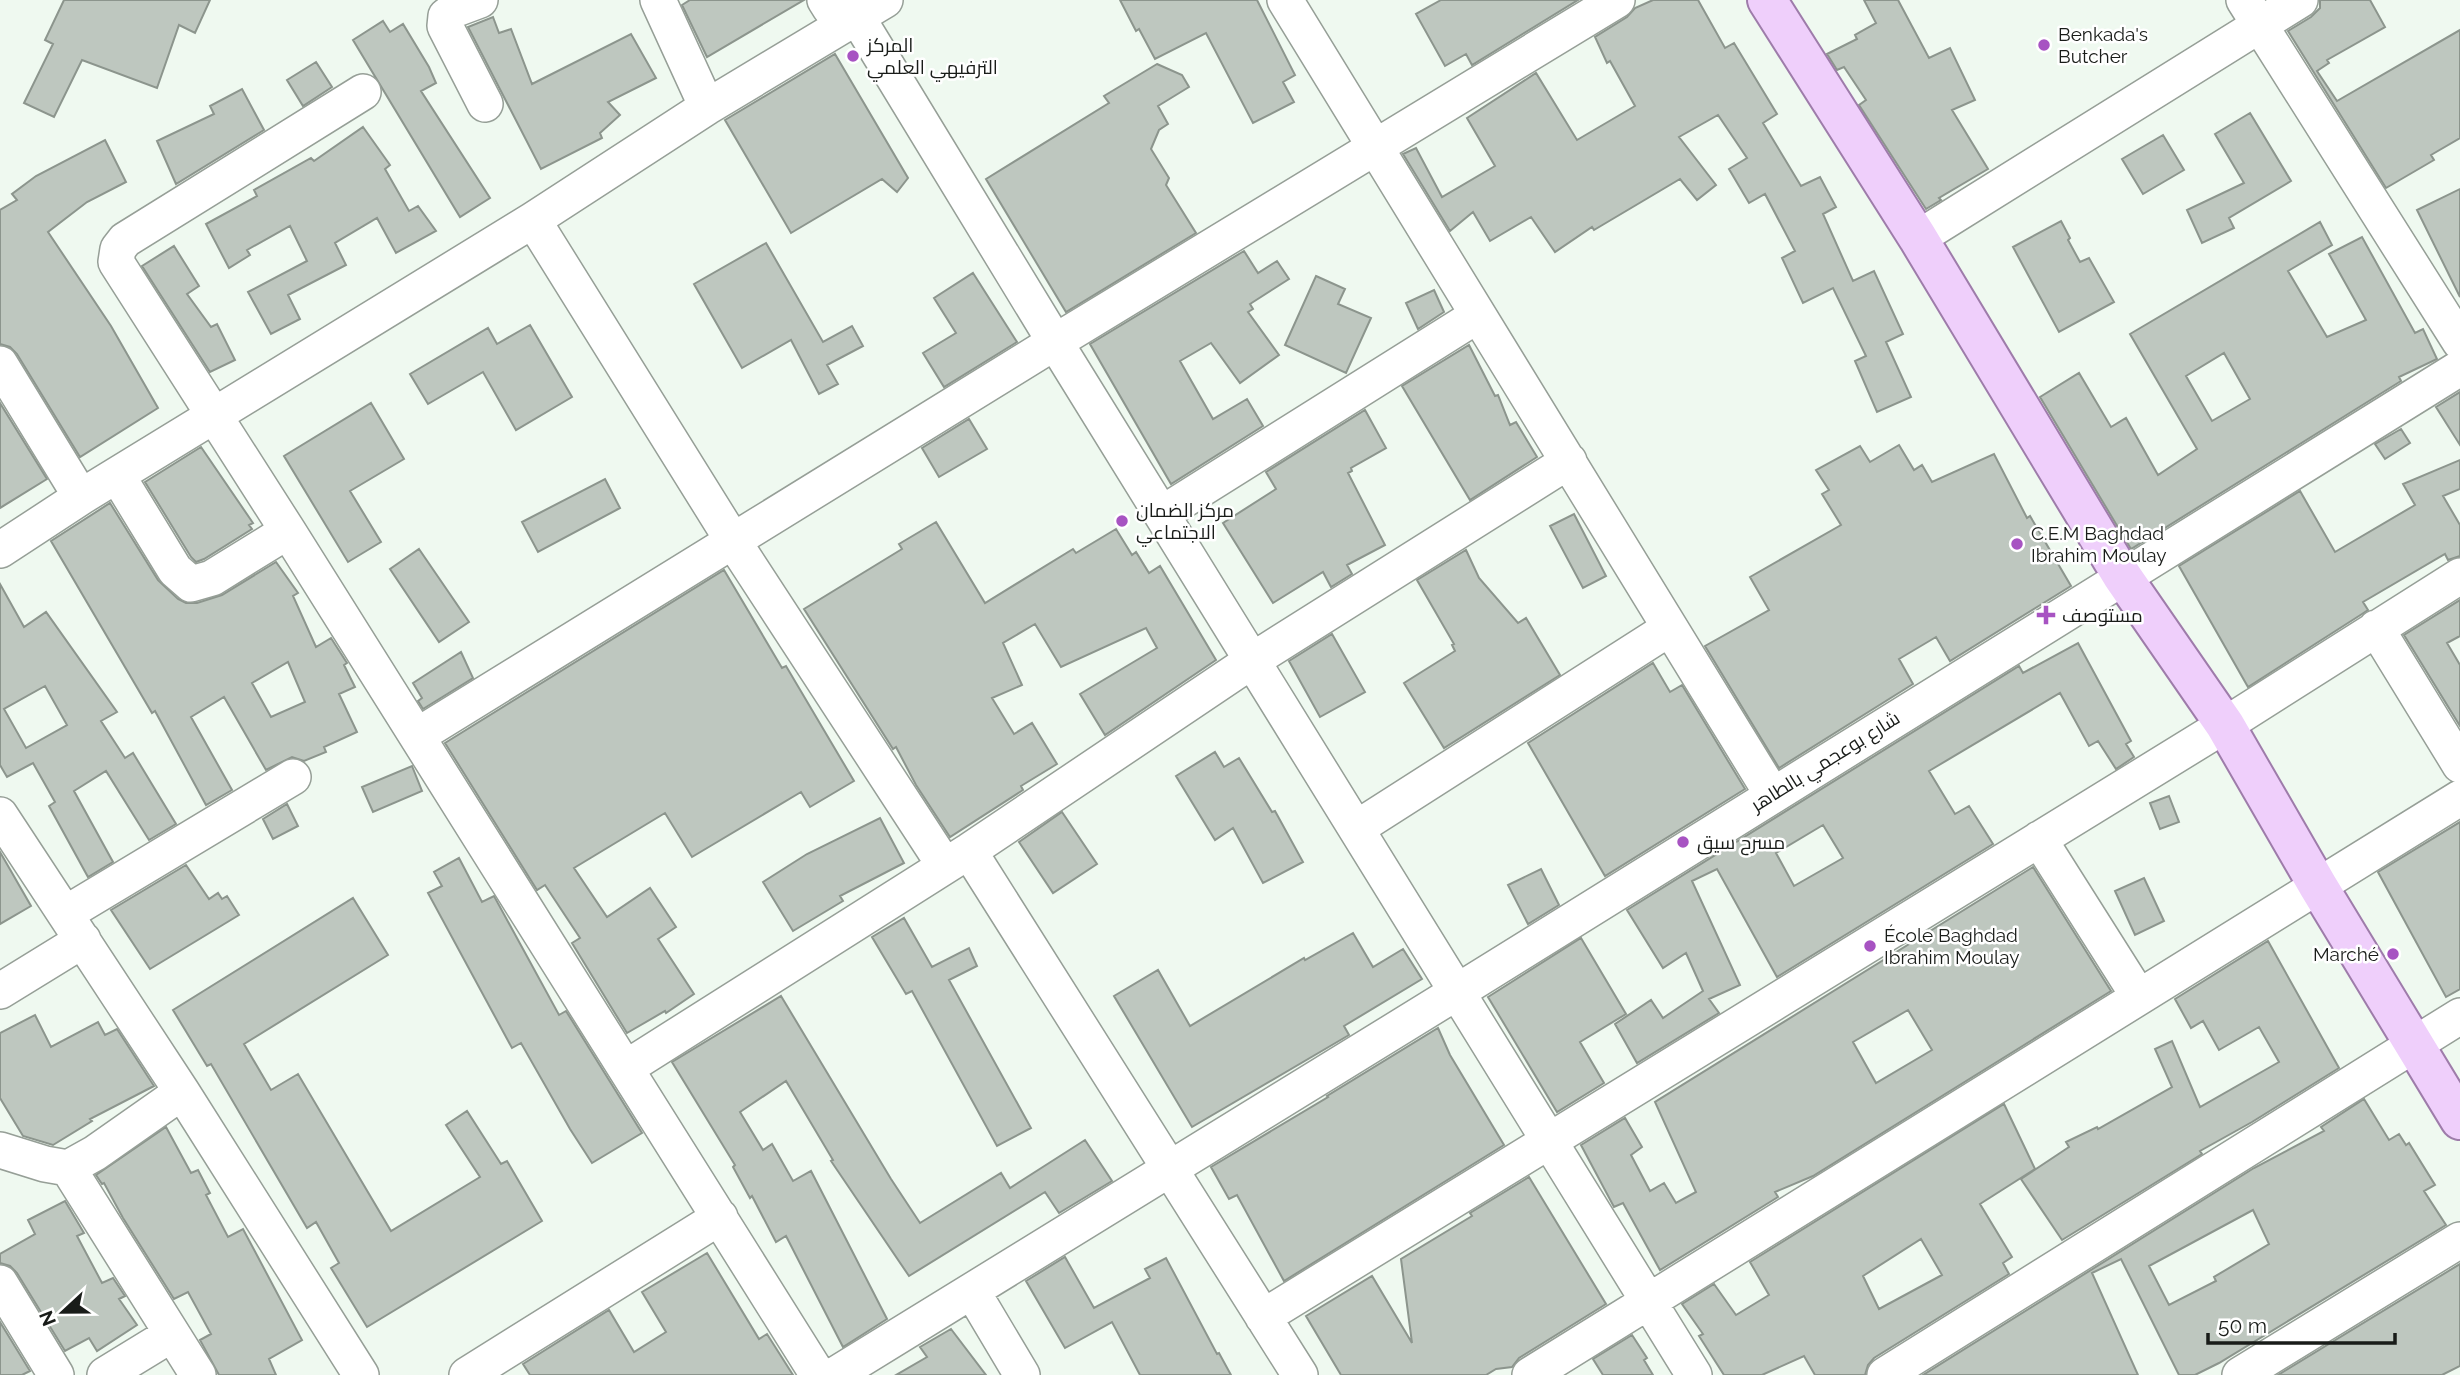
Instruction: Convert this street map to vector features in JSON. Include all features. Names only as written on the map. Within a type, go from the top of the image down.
[{"type":"main road","points":[[1767,0],[1918,238],[2122,576],[2225,725],[2318,886],[2460,1120]]},
{"type":"street","points":[[480,0],[446,16],[445,26],[485,104]]},
{"type":"street","points":[[658,0],[707,107]]},
{"type":"street","points":[[825,0],[830,8],[865,6]]},
{"type":"street","points":[[1285,0],[1772,794]]},
{"type":"street","points":[[417,736],[1055,342],[1617,0]]},
{"type":"street","points":[[1918,238],[2251,12],[2300,0]]},
{"type":"street","points":[[0,550],[81,497],[533,220],[865,6]]},
{"type":"street","points":[[865,6],[1055,342],[1694,1375]]},
{"type":"street","points":[[2251,12],[2460,342]]},
{"type":"street","points":[[363,92],[125,240],[117,249],[116,262],[818,1375]]},
{"type":"street","points":[[533,220],[733,541],[957,858],[1168,1168],[1300,1375]]},
{"type":"street","points":[[1163,513],[1478,316]]},
{"type":"street","points":[[0,364],[81,497]]},
{"type":"street","name":"شارع بوعجمي بالطاهر","points":[[835,1375],[2460,368]]},
{"type":"street","points":[[626,1068],[957,858],[1253,660],[1569,461]]},
{"type":"street","points":[[117,475],[175,570],[191,584],[212,578],[288,531]]},
{"type":"street","points":[[1263,1317],[1548,1139],[2225,725],[2460,576]]},
{"type":"street","points":[[1357,828],[1670,628]]},
{"type":"street","points":[[2376,628],[2460,765]]},
{"type":"street","points":[[0,991],[74,927],[293,777]]},
{"type":"street","points":[[1531,1375],[2460,798]]},
{"type":"street","points":[[0,815],[182,1093],[361,1375]]},
{"type":"street","points":[[2039,839],[2139,998]]},
{"type":"street","points":[[1885,1375],[2460,1016]]},
{"type":"street","points":[[0,1150],[68,1168],[95,1153],[182,1093]]},
{"type":"street","points":[[68,1168],[198,1375]]},
{"type":"street","points":[[467,1375],[720,1217]]},
{"type":"street","points":[[2240,1375],[2460,1240]]},
{"type":"street","points":[[0,1283],[56,1375]]},
{"type":"street","points":[[972,1291],[1022,1375]]},
{"type":"street","points":[[105,1375],[172,1334]]},
{"type":"building","points":[[64,0],[210,0],[195,33],[179,25],[157,88],[82,60],[54,117],[24,103],[53,44],[45,40]]},
{"type":"building","points":[[690,0],[804,0],[707,57],[682,5]]},
{"type":"building","points":[[1120,0],[1257,0],[1295,75],[1283,82],[1294,102],[1253,123],[1206,33],[1155,59]]},
{"type":"building","points":[[1441,0],[1578,0],[1472,65],[1466,54],[1445,66],[1416,14]]},
{"type":"building","points":[[1653,0],[1698,0],[1725,48],[1734,43],[1777,114],[1763,123],[1801,186],[1820,177],[1836,207],[1823,214],[1853,281],[1874,271],[1903,334],[1886,342],[1911,397],[1877,412],[1855,361],[1866,356],[1833,288],[1803,303],[1782,258],[1795,251],[1765,194],[1749,203],[1729,169],[1747,158],[1718,115],[1679,137],[1716,185],[1697,200],[1680,179],[1594,230],[1592,227],[1555,252],[1531,217],[1490,241],[1473,212],[1450,231],[1403,154],[1416,148],[1442,197],[1495,166],[1467,118],[1536,73],[1577,140],[1635,106],[1610,61],[1607,63],[1595,37],[1627,17],[1635,8]]},
{"type":"building","points":[[1864,0],[1898,0],[1929,58],[1950,48],[1975,100],[1952,110],[1988,169],[1939,198],[1941,200],[1926,209],[1859,105],[1866,100],[1844,67],[1837,70],[1827,54],[1857,39],[1855,35],[1876,23]]},
{"type":"building","points":[[2320,0],[2370,0],[2385,27],[2327,60],[2329,63],[2317,71],[2337,101],[2460,30],[2460,138],[2431,155],[2434,160],[2386,188],[2288,31],[2311,17],[2320,8]]},
{"type":"building","points":[[493,17],[499,33],[511,29],[532,84],[631,34],[656,78],[608,102],[620,115],[600,133],[602,138],[541,169],[468,27]]},
{"type":"building","points":[[383,21],[390,32],[403,24],[429,67],[436,83],[421,91],[490,198],[460,217],[353,40]]},
{"type":"building","points":[[835,54],[908,178],[897,192],[882,179],[791,233],[725,120]]},
{"type":"building","points":[[316,62],[332,87],[303,106],[287,80]]},
{"type":"building","points":[[1157,64],[1182,75],[1189,87],[1158,106],[1168,124],[1159,130],[1151,149],[1169,178],[1166,185],[1196,233],[1066,312],[986,179],[1109,103],[1104,96]]},
{"type":"building","points":[[242,89],[264,130],[176,184],[157,141],[214,114],[210,106]]},
{"type":"building","points":[[2250,113],[2291,181],[2229,218],[2234,228],[2202,243],[2187,210],[2244,183],[2215,134]]},
{"type":"building","points":[[363,127],[390,165],[385,169],[409,211],[418,206],[436,231],[396,253],[377,218],[335,243],[346,265],[288,295],[300,319],[271,334],[248,292],[307,261],[290,226],[247,250],[250,255],[229,268],[206,224],[257,196],[254,190],[311,158],[314,161]]},
{"type":"building","points":[[2163,135],[2184,170],[2143,194],[2122,159]]},
{"type":"building","points":[[105,140],[126,182],[87,202],[48,232],[111,326],[158,408],[80,457],[17,354],[10,347],[0,344],[0,210],[17,200],[12,194],[36,176]]},
{"type":"building","points":[[2460,189],[2460,297],[2417,210]]},
{"type":"building","points":[[2061,221],[2080,262],[2089,258],[2114,302],[2059,332],[2013,247]]},
{"type":"building","points":[[2320,222],[2332,245],[2288,271],[2327,337],[2366,320],[2329,254],[2362,237],[2415,333],[2423,329],[2437,359],[2399,377],[2401,381],[2131,549],[2040,397],[2079,373],[2111,427],[2126,418],[2158,475],[2197,449],[2130,334]],"holes":[[[2224,353],[2250,399],[2212,421],[2186,376]]]},
{"type":"building","points":[[766,243],[823,342],[852,326],[863,346],[827,365],[838,384],[819,394],[791,340],[742,368],[694,284]]},
{"type":"building","points":[[174,246],[199,286],[187,294],[211,327],[217,324],[235,360],[210,372],[142,266]]},
{"type":"building","points":[[1244,251],[1258,273],[1277,261],[1289,279],[1250,304],[1253,309],[1248,312],[1279,355],[1240,383],[1211,343],[1180,361],[1213,419],[1247,399],[1263,426],[1171,484],[1090,344]]},
{"type":"building","points":[[973,273],[1017,342],[944,387],[923,353],[956,333],[934,298]]},
{"type":"building","points":[[1316,276],[1345,289],[1338,304],[1371,318],[1346,373],[1285,345]]},
{"type":"building","points":[[1434,290],[1444,312],[1418,329],[1406,303]]},
{"type":"building","points":[[530,325],[572,397],[516,430],[483,372],[428,404],[410,374],[488,328],[497,344]]},
{"type":"building","points":[[1469,345],[1495,396],[1498,395],[1510,425],[1516,422],[1537,457],[1470,500],[1402,386]]},
{"type":"building","points":[[2460,392],[2460,445],[2436,407]]},
{"type":"building","points":[[0,403],[47,479],[0,508]]},
{"type":"building","points":[[371,403],[404,459],[350,491],[381,542],[348,562],[284,456]]},
{"type":"building","points":[[1365,410],[1386,448],[1351,468],[1352,471],[1348,473],[1385,545],[1347,565],[1352,574],[1331,587],[1323,572],[1273,603],[1223,523],[1276,489],[1266,472]]},
{"type":"building","points":[[969,419],[987,449],[939,477],[922,448]]},
{"type":"building","points":[[2401,429],[2410,443],[2385,459],[2375,444]]},
{"type":"building","points":[[1899,445],[1914,470],[1922,465],[1932,482],[1994,454],[2027,518],[2030,516],[2071,586],[1950,661],[1936,637],[1899,659],[1913,684],[1779,768],[1705,646],[1769,610],[1750,577],[1841,525],[1822,494],[1829,490],[1816,470],[1860,446],[1870,462]]},
{"type":"building","points":[[201,447],[253,523],[249,525],[252,529],[196,562],[145,482]]},
{"type":"building","points":[[2460,460],[2460,489],[2443,496],[2460,525],[2460,556],[2448,560],[2445,554],[2363,602],[2368,610],[2248,687],[2179,566],[2300,491],[2335,552],[2415,505],[2403,484]]},
{"type":"building","points":[[605,479],[620,508],[538,552],[522,522]]},
{"type":"building","points":[[110,503],[158,580],[186,603],[197,603],[222,595],[276,562],[298,593],[293,596],[316,647],[331,638],[347,663],[344,665],[355,687],[339,694],[357,732],[324,747],[326,752],[304,761],[292,757],[266,770],[224,697],[191,717],[232,790],[206,805],[155,711],[152,713],[51,541]],"holes":[[[288,662],[305,702],[271,717],[252,683]]]},
{"type":"building","points":[[1574,514],[1606,576],[1583,588],[1550,526]]},
{"type":"building","points":[[936,522],[985,603],[1073,549],[1076,553],[1116,529],[1132,555],[1136,552],[1149,573],[1160,566],[1216,660],[1105,735],[1080,694],[1157,648],[1146,628],[1061,667],[1035,624],[1003,643],[1022,685],[992,698],[1014,734],[1032,723],[1057,764],[1021,786],[1023,790],[950,837],[916,785],[896,747],[893,749],[804,609],[902,549],[899,544]]},
{"type":"building","points":[[419,549],[469,622],[439,642],[390,569]]},
{"type":"building","points":[[1466,550],[1479,578],[1518,623],[1526,618],[1560,675],[1444,748],[1404,683],[1455,651],[1452,645],[1454,644],[1417,580]]},
{"type":"building","points":[[724,570],[782,668],[786,666],[854,781],[810,807],[801,792],[692,857],[665,813],[574,868],[607,917],[650,888],[676,927],[658,939],[694,994],[666,1013],[665,1011],[627,1033],[572,943],[580,938],[545,885],[537,890],[445,743]]},
{"type":"building","points":[[0,584],[24,627],[46,612],[117,712],[101,721],[125,758],[133,753],[176,824],[149,840],[106,771],[74,791],[113,862],[88,877],[49,806],[55,802],[33,763],[7,777],[0,765]],"holes":[[[45,686],[67,725],[26,748],[4,709]]]},
{"type":"building","points":[[2460,600],[2460,636],[2447,643],[2460,665],[2460,726],[2404,635]]},
{"type":"building","points":[[1332,634],[1365,692],[1320,717],[1289,661]]},
{"type":"building","points":[[2078,643],[2131,741],[2126,744],[2134,757],[2116,769],[2098,741],[2089,746],[2060,693],[1929,771],[1955,814],[1969,806],[1993,844],[1777,977],[1717,869],[1692,881],[1740,985],[1709,999],[1719,1013],[1637,1063],[1615,1024],[1651,1000],[1663,1018],[1703,991],[1686,953],[1663,968],[1627,910],[2019,666],[2023,673]],"holes":[[[1823,825],[1843,858],[1794,886],[1776,853]]]},
{"type":"building","points":[[461,652],[473,678],[423,709],[418,701],[422,698],[413,683]]},
{"type":"building","points":[[1653,663],[1670,692],[1682,685],[1745,789],[1605,876],[1528,743]]},
{"type":"building","points":[[1215,752],[1224,767],[1239,758],[1272,812],[1275,811],[1303,862],[1263,883],[1233,828],[1215,840],[1176,776]]},
{"type":"building","points":[[412,766],[422,791],[373,812],[362,787]]},
{"type":"building","points":[[2169,796],[2179,822],[2160,829],[2150,803]]},
{"type":"building","points":[[287,804],[298,826],[273,839],[263,819]]},
{"type":"building","points":[[1062,812],[1097,864],[1053,893],[1019,842]]},
{"type":"building","points":[[880,818],[904,863],[840,896],[843,901],[793,931],[763,882],[807,854]]},
{"type":"building","points":[[2460,822],[2460,989],[2446,997],[2378,872]]},
{"type":"building","points":[[0,852],[31,906],[0,924]]},
{"type":"building","points":[[459,858],[482,902],[494,896],[559,1015],[566,1011],[642,1133],[592,1163],[521,1043],[512,1048],[428,893],[442,886],[434,872]]},
{"type":"building","points":[[186,865],[209,899],[218,893],[222,899],[227,896],[239,915],[150,969],[111,910]]},
{"type":"building","points":[[2033,867],[2111,991],[1813,1176],[1775,1192],[1778,1197],[1660,1270],[1623,1203],[1614,1207],[1581,1145],[1625,1118],[1642,1147],[1631,1155],[1650,1191],[1664,1183],[1676,1203],[1696,1192],[1655,1102]],"holes":[[[1908,1010],[1932,1050],[1876,1083],[1853,1042]]]},
{"type":"building","points":[[1541,869],[1559,905],[1528,924],[1508,885]]},
{"type":"building","points":[[2144,878],[2164,921],[2135,935],[2115,891]]},
{"type":"building","points":[[353,898],[388,955],[244,1044],[271,1090],[298,1074],[391,1231],[480,1177],[446,1125],[467,1111],[501,1164],[507,1161],[542,1221],[367,1327],[331,1268],[339,1263],[316,1222],[307,1228],[211,1064],[207,1066],[173,1010]]},
{"type":"building","points":[[904,918],[932,967],[969,948],[977,966],[949,980],[1031,1128],[997,1146],[912,991],[906,994],[872,937]]},
{"type":"building","points":[[1353,933],[1373,967],[1403,949],[1422,979],[1344,1026],[1349,1035],[1192,1127],[1114,996],[1158,970],[1190,1026],[1304,958],[1305,960]]},
{"type":"building","points":[[1581,938],[1626,1014],[1580,1042],[1604,1083],[1557,1112],[1488,997]]},
{"type":"building","points":[[2268,941],[2339,1068],[2200,1151],[2202,1154],[2062,1240],[2021,1179],[2069,1147],[2066,1142],[2097,1127],[2098,1129],[2172,1087],[2155,1049],[2172,1041],[2200,1107],[2279,1062],[2259,1027],[2219,1050],[2203,1021],[2191,1028],[2175,999]]},
{"type":"building","points":[[781,996],[920,1223],[1001,1173],[1010,1188],[1085,1140],[1112,1181],[1059,1213],[1045,1192],[909,1276],[831,1161],[833,1160],[786,1081],[740,1112],[763,1150],[772,1144],[793,1181],[811,1171],[887,1319],[843,1347],[786,1236],[776,1242],[733,1167],[735,1165],[672,1062]]},
{"type":"building","points":[[35,1015],[51,1047],[98,1022],[105,1035],[117,1029],[154,1086],[90,1119],[92,1121],[53,1145],[23,1136],[0,1098],[0,1033]]},
{"type":"building","points":[[1438,1028],[1450,1055],[1504,1145],[1284,1281],[1237,1195],[1229,1199],[1211,1167]]},
{"type":"building","points":[[2364,1099],[2389,1140],[2399,1134],[2406,1145],[2409,1143],[2435,1185],[2424,1191],[2446,1225],[2195,1375],[2179,1375],[2121,1259],[2092,1273],[2138,1375],[1923,1375],[2254,1168],[2324,1131],[2321,1127]],"holes":[[[2253,1210],[2269,1244],[2214,1277],[2216,1281],[2169,1305],[2149,1266]]]},
{"type":"building","points":[[2004,1104],[2035,1169],[1980,1204],[2012,1257],[2003,1263],[2009,1274],[1874,1358],[1865,1375],[1815,1375],[1804,1356],[1762,1375],[1724,1375],[1699,1336],[1703,1334],[1682,1304],[1714,1284],[1736,1315],[1769,1295],[1750,1262]],"holes":[[[1921,1239],[1942,1275],[1879,1309],[1863,1276]]]},
{"type":"building","points":[[166,1127],[191,1173],[198,1170],[210,1193],[206,1195],[228,1237],[243,1229],[302,1340],[269,1359],[276,1375],[219,1375],[200,1340],[211,1334],[188,1292],[174,1299],[104,1183],[102,1184],[96,1175]]},
{"type":"building","points":[[1529,1177],[1606,1304],[1519,1358],[1512,1367],[1496,1369],[1486,1375],[1341,1375],[1306,1316],[1372,1276],[1412,1343],[1401,1259]]},
{"type":"building","points":[[65,1201],[84,1233],[77,1236],[102,1283],[113,1278],[125,1296],[119,1299],[137,1325],[97,1351],[89,1338],[65,1351],[17,1273],[10,1266],[0,1263],[0,1254],[35,1234],[28,1220]]},
{"type":"building","points":[[707,1253],[759,1339],[767,1334],[793,1375],[530,1375],[523,1364],[609,1310],[634,1352],[666,1332],[642,1292]]},
{"type":"building","points":[[1065,1257],[1094,1308],[1150,1278],[1145,1269],[1166,1258],[1231,1375],[1140,1375],[1112,1322],[1065,1348],[1026,1281]]},
{"type":"building","points":[[2460,1264],[2460,1366],[2442,1375],[2278,1375]]},
{"type":"building","points":[[0,1322],[30,1371],[22,1375],[0,1375]]},
{"type":"building","points":[[951,1329],[986,1375],[896,1375],[927,1357],[920,1347]]},
{"type":"building","points":[[1632,1335],[1647,1358],[1644,1360],[1653,1375],[1603,1375],[1593,1359]]},
{"type":"place","name":"Benkada's Butcher","points":[[2044,45]]},
{"type":"place","name":"المركز الترفيهي العلمي","points":[[853,56]]},
{"type":"place","name":"مركز الضمان الاجتماعي","points":[[1122,521]]},
{"type":"place","name":"C.E.M Baghdad Ibrahim Moulay","points":[[2017,544]]},
{"type":"place","name":"مستوصف","points":[[2046,615]]},
{"type":"place","name":"مسرح سيق","points":[[1683,842]]},
{"type":"place","name":"École Baghdad Ibrahim Moulay","points":[[1870,946]]},
{"type":"place","name":"Marché","points":[[2393,954]]}]
